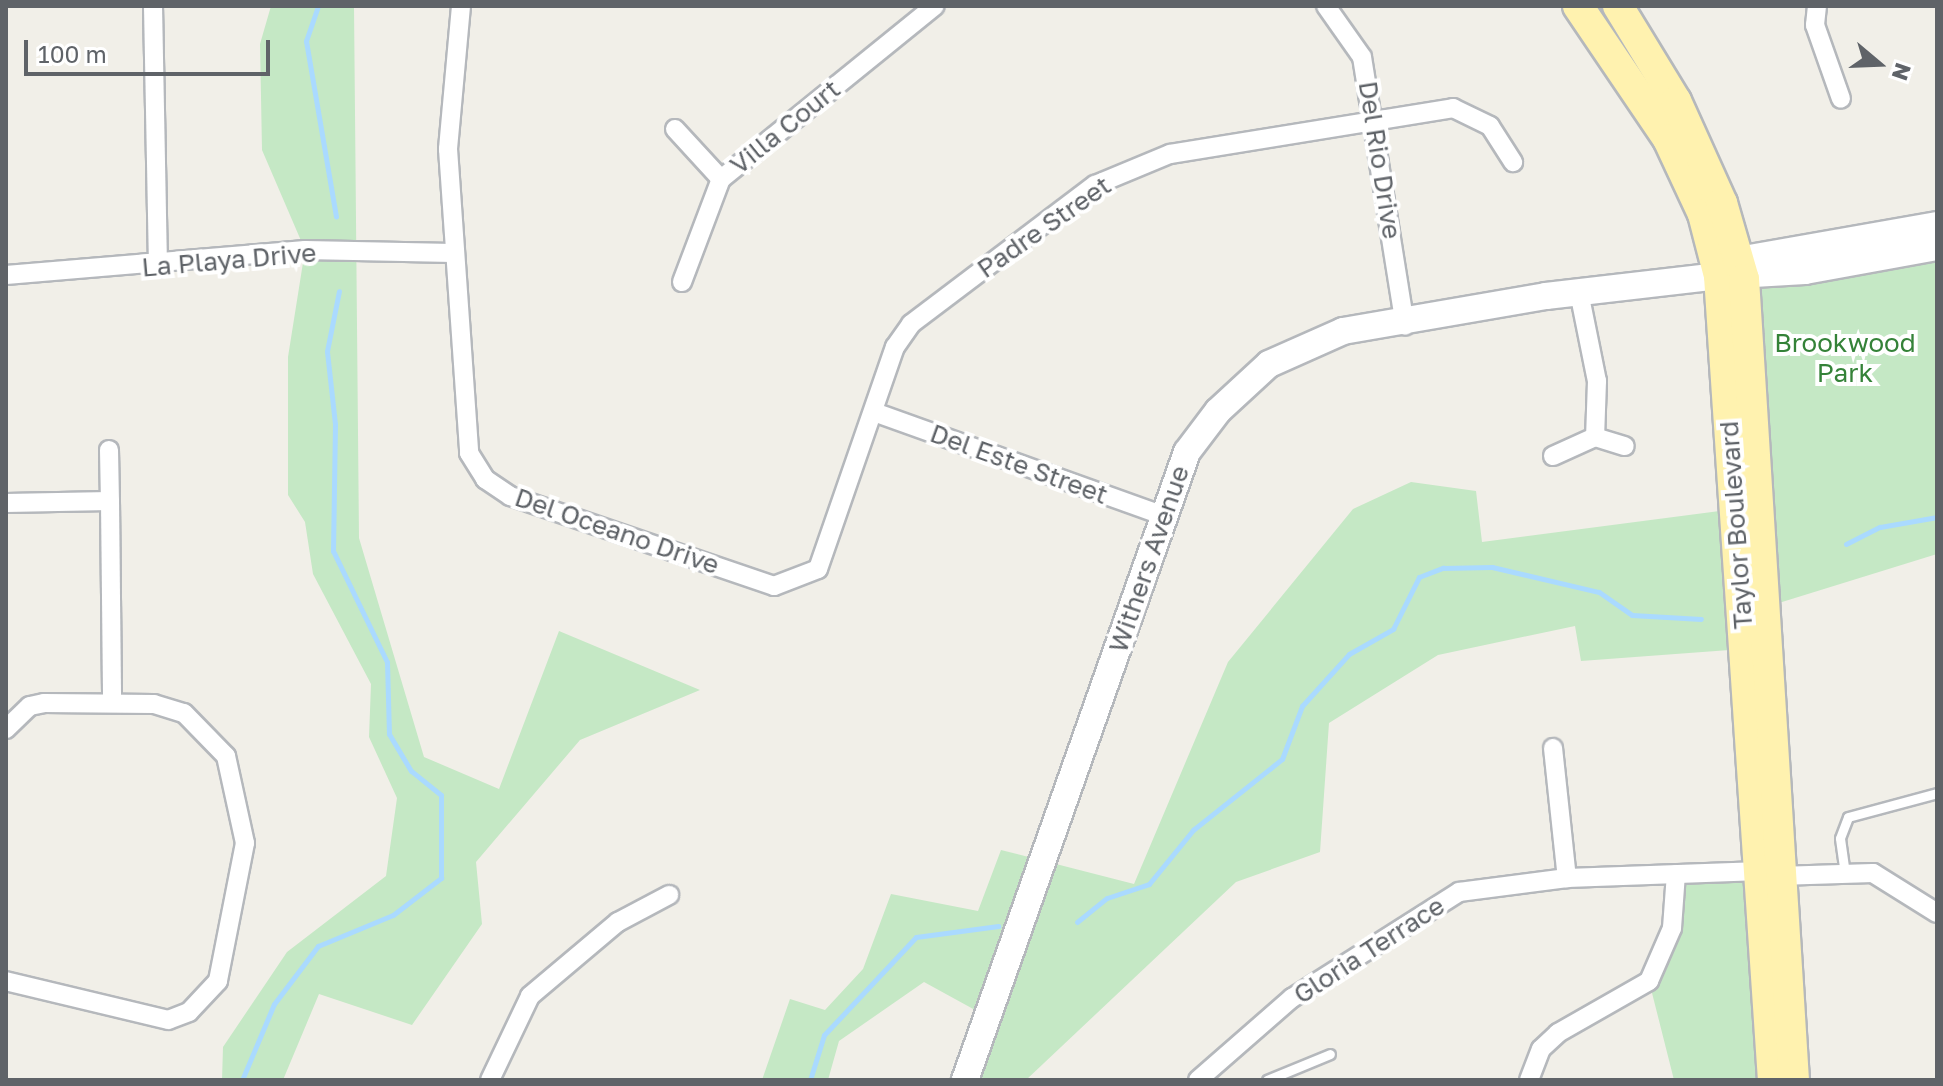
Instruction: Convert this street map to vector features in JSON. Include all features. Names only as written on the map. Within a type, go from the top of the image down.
[{"type":"main road","name":"Taylor Boulevard","points":[[1578,6],[1668,139],[1734,272]]},
{"type":"main road","name":"Taylor Boulevard","points":[[1618,6],[1676,101],[1722,203],[1734,272],[1766,874],[1773,1080]]},
{"type":"main road","name":"Taylor Boulevard","points":[[1766,874],[1794,1080]]},
{"type":"street","points":[[153,6],[158,268]]},
{"type":"street","name":"Del Oceano Drive","points":[[461,6],[448,149],[453,253],[469,453],[485,479],[510,496],[787,584],[818,569],[874,412]]},
{"type":"street","name":"Villa Court","points":[[682,282],[721,179],[935,6]]},
{"type":"street","name":"Del Rio Drive","points":[[1326,6],[1362,57],[1378,124],[1405,326]]},
{"type":"street","points":[[1817,6],[1815,25],[1841,99]]},
{"type":"street","name":"Padre Street","points":[[874,412],[895,347],[911,324],[1095,185],[1170,154],[1378,124],[1453,108],[1490,126],[1513,162]]},
{"type":"street","points":[[675,129],[721,179]]},
{"type":"street","name":"Withers Avenue","points":[[1734,272],[1937,225]]},
{"type":"street","name":"Withers Avenue","points":[[965,1080],[1187,452],[1269,364],[1343,331],[1405,326],[1579,292],[1937,247]]},
{"type":"street","name":"La Playa Drive","points":[[6,275],[158,268],[305,250],[453,253]]},
{"type":"street","points":[[1579,292],[1597,381],[1595,437]]},
{"type":"street","name":"Del Este Street","points":[[874,412],[1164,516]]},
{"type":"street","points":[[1553,456],[1595,437],[1625,446]]},
{"type":"street","points":[[109,450],[112,702]]},
{"type":"street","points":[[6,503],[110,501]]},
{"type":"street","points":[[6,729],[30,706],[112,702],[184,713],[226,756],[245,843],[218,981],[205,1001],[168,1020],[6,981]]},
{"type":"street","points":[[1553,748],[1567,878]]},
{"type":"street","name":"Gloria Terrace","points":[[1198,1080],[1292,998],[1459,892],[1567,878],[1873,873],[1937,913]]},
{"type":"street","points":[[1529,1080],[1541,1049],[1558,1033],[1649,981],[1672,928],[1676,874]]},
{"type":"street","points":[[490,1080],[530,996],[618,922],[669,895]]},
{"type":"lane","points":[[1845,874],[1840,838],[1848,817],[1937,793]]},
{"type":"lane","points":[[1267,1080],[1330,1054]]},
{"type":"green space","points":[[271,6],[354,6],[359,538],[424,757],[499,789],[559,631],[700,690],[580,740],[476,862],[482,924],[412,1025],[319,994],[283,1080],[222,1080],[223,1047],[287,952],[386,876],[397,798],[369,737],[371,684],[313,574],[305,522],[288,495],[288,357],[305,250],[262,150],[260,44]]},
{"type":"green space","name":"Brookwood Park","points":[[1937,247],[1937,554],[1766,607],[1744,279]]},
{"type":"green space","points":[[1411,482],[1476,491],[1482,542],[1735,509],[1743,649],[1581,661],[1575,626],[1438,655],[1329,723],[1320,852],[1236,882],[1026,1080],[965,1080],[986,1016],[924,982],[839,1041],[828,1080],[762,1080],[790,999],[825,1010],[863,969],[891,894],[978,911],[1001,850],[1134,884],[1228,662],[1353,509]]},
{"type":"green space","points":[[1754,871],[1773,1080],[1674,1080],[1649,981],[1663,957],[1676,874]]},
{"type":"waterway","points":[[318,6],[306,41],[336,216]]},
{"type":"waterway","points":[[242,1080],[274,1004],[318,946],[393,915],[441,878],[441,795],[411,771],[389,734],[387,662],[333,551],[335,424],[327,351],[339,291]]},
{"type":"waterway","points":[[1846,544],[1880,527],[1937,517]]},
{"type":"waterway","points":[[1077,922],[1107,898],[1149,884],[1193,830],[1282,759],[1302,706],[1349,654],[1393,629],[1419,577],[1443,568],[1492,567],[1599,592],[1632,615],[1701,619]]},
{"type":"waterway","points":[[810,1080],[824,1035],[916,937],[998,926]]}]
